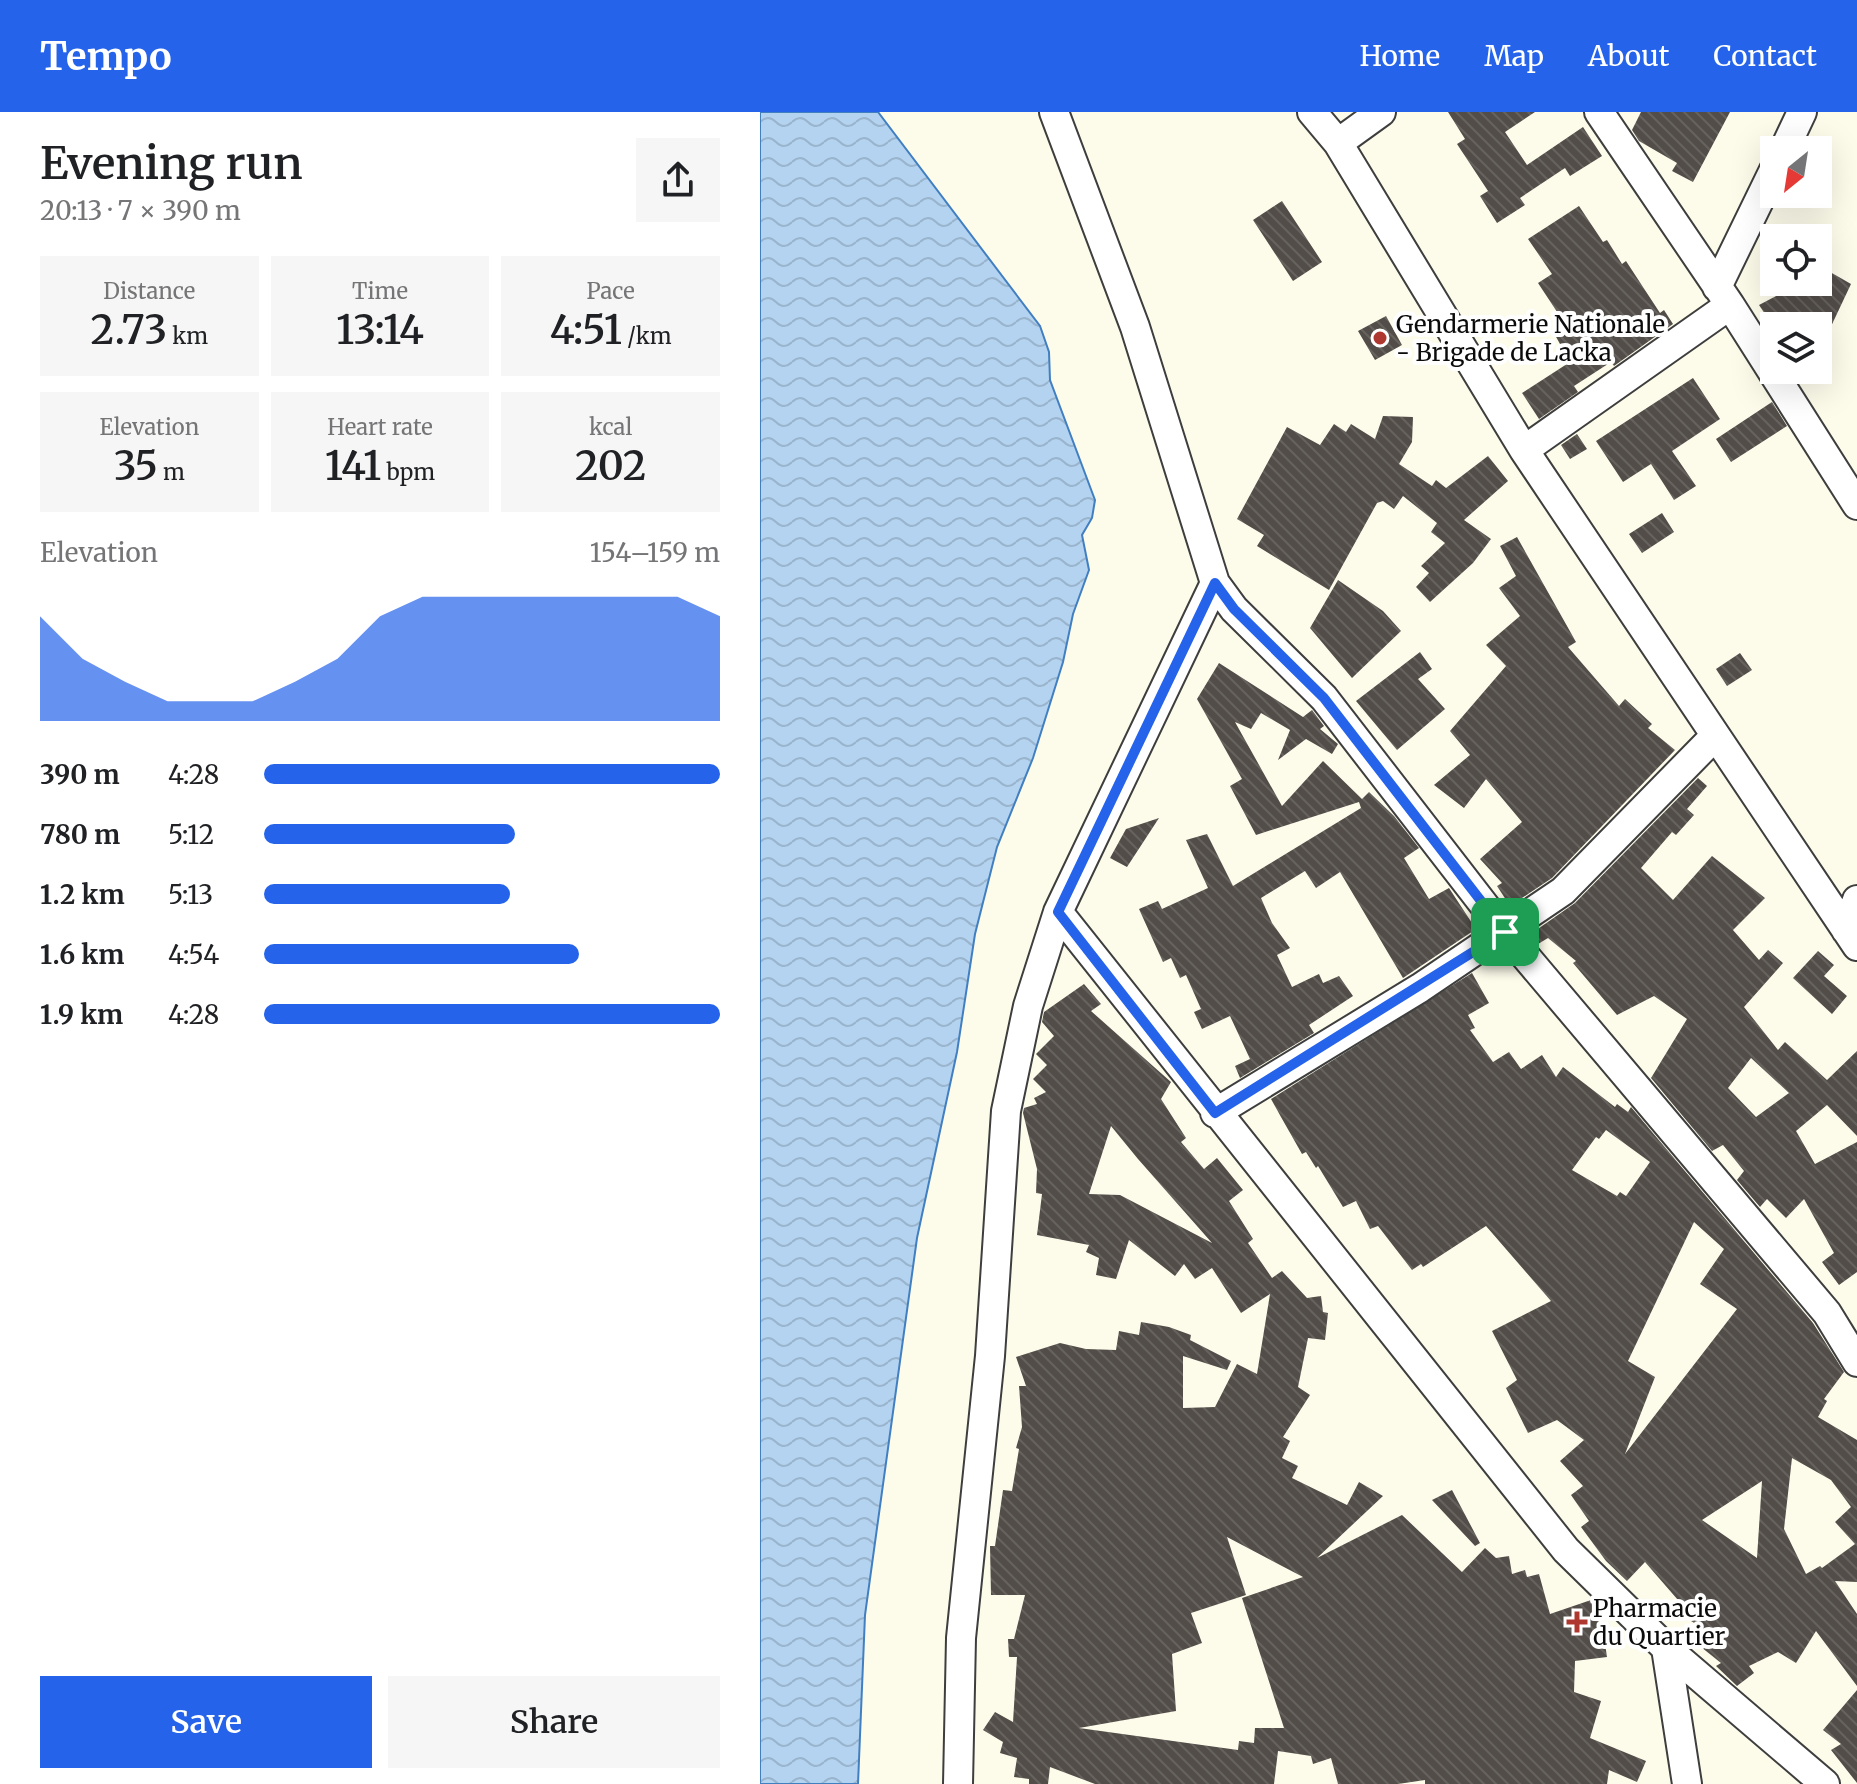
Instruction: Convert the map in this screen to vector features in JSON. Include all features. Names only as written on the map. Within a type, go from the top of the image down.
[{"type":"street","points":[[1054,112],[1135,327],[1215,583],[1234,609],[1324,698],[1505,932],[1827,1313],[1857,1362]]},
{"type":"street","points":[[1312,112],[1338,143],[1524,450],[1851,938]]},
{"type":"street","points":[[1338,143],[1381,112]]},
{"type":"street","points":[[1599,112],[1723,296],[1857,505]]},
{"type":"street","points":[[1789,136],[1797,115]]},
{"type":"street","points":[[1524,450],[1723,296],[1760,205]]},
{"type":"street","points":[[958,1784],[961,1638],[990,1356],[1006,1111],[1028,1006],[1058,912],[1215,583]]},
{"type":"street","points":[[1215,1113],[1505,932],[1563,891],[1715,736]]},
{"type":"street","points":[[1851,938],[1857,900]]},
{"type":"street","points":[[1058,912],[1566,1550],[1666,1648],[1825,1784]]},
{"type":"street","points":[[1666,1648],[1687,1784]]},
{"type":"water","points":[[760,112],[878,112],[1040,326],[1049,352],[1050,380],[1095,500],[1092,518],[1082,535],[1089,570],[1073,614],[1063,662],[1033,758],[997,847],[975,934],[957,1052],[917,1238],[865,1615],[858,1784],[760,1784]]},
{"type":"building","points":[[1448,112],[1535,112],[1505,132],[1527,165],[1583,127],[1602,156],[1570,176],[1565,168],[1520,198],[1525,205],[1497,223],[1480,196],[1488,191],[1457,144],[1465,139]]},
{"type":"building","points":[[1641,112],[1730,112],[1693,182],[1672,171],[1677,163],[1639,141],[1632,130]]},
{"type":"building","points":[[1282,201],[1322,262],[1293,281],[1253,220]]},
{"type":"building","points":[[1579,206],[1603,242],[1607,240],[1622,264],[1626,261],[1660,313],[1664,310],[1673,324],[1614,366],[1611,362],[1574,386],[1578,392],[1539,419],[1522,393],[1570,362],[1555,335],[1567,327],[1538,283],[1552,274],[1528,239]]},
{"type":"building","points":[[1832,273],[1851,284],[1832,324],[1832,312],[1764,312],[1759,305],[1776,296],[1832,296]]},
{"type":"building","name":"Gendarmerie Nationale - Brigade de Lacka","points":[[1386,316],[1402,345],[1375,360],[1358,331]]},
{"type":"building","points":[[1693,378],[1720,419],[1672,451],[1696,486],[1674,500],[1651,464],[1623,482],[1596,441]]},
{"type":"building","points":[[1772,402],[1787,426],[1731,462],[1716,439]]},
{"type":"building","points":[[1383,416],[1413,417],[1412,442],[1399,464],[1432,486],[1436,480],[1446,488],[1488,456],[1508,481],[1464,520],[1491,539],[1473,563],[1430,602],[1416,587],[1429,573],[1421,566],[1445,543],[1431,532],[1437,523],[1403,496],[1394,509],[1383,501],[1377,503],[1329,590],[1257,546],[1264,535],[1237,519],[1287,427],[1320,445],[1334,424],[1346,432],[1351,424],[1375,439]]},
{"type":"building","points":[[1577,434],[1587,449],[1570,459],[1561,445]]},
{"type":"building","points":[[1662,513],[1674,532],[1642,553],[1629,534]]},
{"type":"building","points":[[1517,537],[1576,642],[1568,647],[1619,706],[1625,699],[1652,724],[1648,728],[1675,750],[1552,878],[1510,906],[1497,886],[1502,883],[1480,859],[1522,822],[1486,779],[1464,808],[1434,785],[1470,755],[1450,731],[1506,666],[1486,645],[1520,616],[1499,588],[1516,576],[1500,546]]},
{"type":"building","points":[[1338,580],[1383,611],[1401,631],[1352,678],[1310,628]]},
{"type":"building","points":[[1420,652],[1432,669],[1418,679],[1445,709],[1397,750],[1356,701]]},
{"type":"building","points":[[1740,653],[1752,670],[1727,686],[1716,669]]},
{"type":"building","points":[[1219,663],[1303,717],[1312,710],[1324,726],[1320,729],[1338,744],[1332,754],[1306,739],[1278,760],[1290,730],[1261,713],[1251,729],[1235,722],[1282,806],[1323,761],[1362,799],[1369,792],[1394,816],[1419,848],[1404,858],[1429,899],[1449,888],[1472,923],[1475,921],[1479,927],[1403,978],[1340,872],[1316,888],[1305,871],[1261,898],[1272,923],[1290,948],[1277,955],[1292,987],[1319,974],[1323,983],[1339,976],[1353,996],[1309,1025],[1314,1033],[1240,1078],[1235,1066],[1250,1059],[1230,1016],[1202,1029],[1194,1012],[1201,1009],[1186,975],[1180,978],[1171,958],[1163,962],[1139,909],[1158,901],[1162,909],[1208,888],[1186,840],[1207,834],[1233,886],[1361,808],[1359,802],[1256,835],[1230,786],[1242,779],[1197,699]]},
{"type":"building","points":[[1698,778],[1707,786],[1687,809],[1694,815],[1676,835],[1672,832],[1641,868],[1673,900],[1712,856],[1765,898],[1733,930],[1759,960],[1768,950],[1783,963],[1744,1007],[1778,1050],[1785,1042],[1827,1080],[1857,1051],[1857,1136],[1827,1105],[1796,1131],[1815,1164],[1857,1142],[1857,1272],[1839,1285],[1822,1262],[1834,1253],[1804,1199],[1786,1218],[1767,1199],[1760,1207],[1737,1180],[1744,1171],[1723,1145],[1712,1151],[1651,1078],[1687,1019],[1654,996],[1617,1015],[1573,963],[1576,961],[1548,938],[1538,944],[1532,933],[1575,903]],"holes":[[[1751,1058],[1789,1093],[1756,1117],[1728,1088]]]},
{"type":"building","points":[[1159,818],[1127,867],[1110,858],[1126,829]]},
{"type":"building","points":[[1818,951],[1834,965],[1824,976],[1847,996],[1832,1014],[1793,978]]},
{"type":"building","points":[[1472,973],[1489,1003],[1468,1015],[1475,1028],[1470,1030],[1493,1062],[1509,1052],[1521,1069],[1542,1055],[1556,1077],[1563,1067],[1615,1107],[1617,1104],[1628,1112],[1631,1107],[1813,1323],[1844,1372],[1824,1399],[1827,1401],[1818,1417],[1857,1440],[1857,1582],[1835,1581],[1857,1614],[1857,1686],[1816,1631],[1796,1663],[1778,1652],[1749,1666],[1754,1673],[1737,1686],[1716,1666],[1721,1663],[1701,1647],[1711,1634],[1688,1619],[1691,1615],[1645,1562],[1627,1581],[1606,1561],[1581,1527],[1589,1521],[1571,1495],[1583,1486],[1560,1461],[1584,1440],[1557,1420],[1528,1433],[1506,1388],[1517,1380],[1492,1331],[1551,1301],[1486,1226],[1423,1267],[1421,1264],[1412,1270],[1378,1226],[1370,1229],[1356,1201],[1343,1207],[1318,1166],[1316,1168],[1306,1152],[1302,1154],[1271,1099]],"holes":[[[1606,1130],[1650,1162],[1626,1196],[1620,1192],[1617,1196],[1572,1170],[1596,1137],[1599,1139]],[[1694,1222],[1724,1249],[1700,1284],[1737,1309],[1625,1454],[1655,1377],[1628,1361]],[[1792,1458],[1831,1480],[1851,1507],[1835,1522],[1855,1544],[1822,1568],[1820,1566],[1806,1574],[1784,1529]],[[1762,1481],[1757,1558],[1702,1520]]]},
{"type":"building","points":[[1084,984],[1101,1004],[1091,1011],[1171,1082],[1161,1099],[1186,1138],[1181,1142],[1204,1169],[1217,1158],[1243,1190],[1229,1201],[1253,1239],[1248,1243],[1272,1278],[1282,1271],[1307,1298],[1321,1296],[1323,1312],[1328,1313],[1325,1340],[1308,1338],[1298,1387],[1310,1395],[1283,1437],[1290,1441],[1282,1458],[1298,1466],[1292,1478],[1347,1505],[1359,1482],[1383,1496],[1317,1558],[1402,1515],[1462,1572],[1485,1548],[1496,1558],[1509,1556],[1512,1574],[1525,1570],[1527,1577],[1539,1574],[1550,1614],[1591,1600],[1604,1637],[1607,1657],[1575,1661],[1574,1692],[1601,1701],[1590,1738],[1646,1761],[1637,1782],[1609,1770],[1607,1784],[1425,1784],[1425,1780],[1398,1784],[1338,1784],[1331,1758],[1313,1764],[1311,1756],[1278,1751],[1274,1784],[1095,1784],[1050,1767],[1048,1784],[1029,1784],[1029,1779],[1014,1777],[1017,1758],[1000,1753],[1003,1742],[983,1730],[995,1712],[1013,1722],[1017,1657],[1009,1657],[1008,1639],[1014,1639],[1025,1595],[991,1595],[990,1546],[995,1546],[1003,1490],[1012,1491],[1019,1449],[1016,1448],[1022,1427],[1019,1386],[1026,1386],[1016,1357],[1060,1343],[1086,1349],[1116,1350],[1119,1331],[1139,1335],[1141,1322],[1169,1327],[1191,1335],[1190,1340],[1231,1361],[1227,1370],[1183,1356],[1183,1408],[1215,1407],[1237,1364],[1257,1374],[1270,1294],[1241,1313],[1212,1268],[1195,1279],[1184,1264],[1175,1276],[1129,1240],[1116,1279],[1096,1275],[1099,1258],[1086,1252],[1089,1245],[1037,1235],[1042,1194],[1036,1193],[1037,1169],[1023,1113],[1024,1108],[1037,1104],[1034,1098],[1046,1092],[1033,1079],[1047,1065],[1036,1054],[1054,1036],[1042,1022],[1044,1012]],"holes":[[[1111,1126],[1138,1159],[1212,1243],[1120,1195],[1089,1194]],[[1227,1537],[1303,1577],[1242,1598],[1284,1728],[1255,1728],[1254,1743],[1239,1741],[1238,1750],[1079,1728],[1176,1711],[1172,1654],[1202,1643],[1191,1613],[1246,1595]]]},
{"type":"building","points":[[1452,1490],[1480,1543],[1475,1546],[1432,1500]]},
{"type":"building","points":[[1857,1690],[1857,1783],[1831,1750],[1841,1744],[1823,1730]]},
{"type":"place","name":"Gendarmerie Nationale - Brigade de Lacka","points":[[1380,338]]},
{"type":"place","name":"Pharmacie du Quartier","points":[[1577,1622]]},
{"type":"route","points":[[1215,583],[1234,609],[1324,698],[1505,932],[1420,988],[1215,1113],[1058,912],[1215,583]]}]
